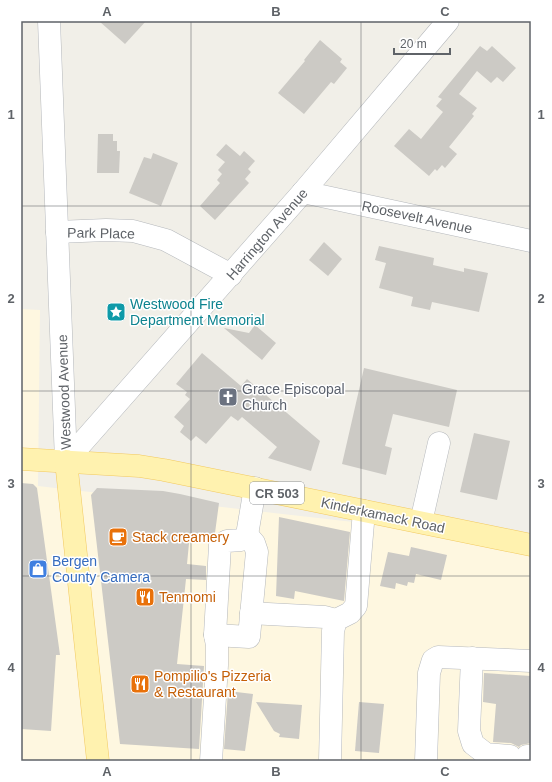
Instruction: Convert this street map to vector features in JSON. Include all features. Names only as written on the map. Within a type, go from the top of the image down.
[{"type":"main road","name":"Kinderkamack Road","points":[[21,458],[139,466],[164,470],[531,545]]},
{"type":"main road","name":"Westwood Avenue","points":[[66,461],[98,761]]},
{"type":"street","name":"Harrington Avenue","points":[[66,461],[231,275],[448,21]]},
{"type":"street","name":"Westwood Avenue","points":[[52,25],[57,232],[66,461]]},
{"type":"street","name":"Roosevelt Avenue","points":[[303,192],[531,241]]},
{"type":"street","name":"Park Place","points":[[57,232],[133,230],[166,240],[231,275]]},
{"type":"street","points":[[421,522],[439,443]]},
{"type":"street","points":[[211,761],[217,665],[217,645],[215,635],[220,545],[227,540],[241,540],[247,535],[255,488]]},
{"type":"street","points":[[251,613],[324,617],[336,620],[350,613],[356,606],[364,511]]},
{"type":"street","points":[[215,635],[248,637],[257,552],[254,543],[247,535]]},
{"type":"street","points":[[330,761],[333,631],[336,620]]},
{"type":"street","points":[[426,761],[429,673],[433,660],[438,657],[531,661]]},
{"type":"street","points":[[472,658],[469,731],[473,744],[486,754],[523,756]]},
{"type":"shaded area","points":[[21,309],[40,310],[38,486],[371,524],[531,539],[531,761],[21,761]]},
{"type":"building","points":[[99,21],[146,21],[125,44]]},
{"type":"building","points":[[320,40],[342,59],[340,62],[347,68],[334,84],[331,82],[304,114],[278,93],[305,61],[304,60]]},
{"type":"building","points":[[480,46],[487,51],[492,46],[516,68],[503,82],[497,77],[491,83],[477,71],[459,94],[477,108],[472,114],[474,116],[449,147],[457,154],[445,168],[442,165],[437,171],[435,169],[429,176],[394,146],[409,129],[421,139],[443,112],[436,106],[442,99],[438,97]]},
{"type":"building","points":[[98,134],[113,134],[113,141],[117,141],[117,151],[120,151],[119,173],[97,173]]},
{"type":"building","points":[[226,144],[240,156],[244,151],[255,161],[248,169],[251,172],[245,179],[249,183],[215,220],[200,206],[220,183],[217,180],[222,174],[218,170],[225,162],[216,155]]},
{"type":"building","points":[[153,153],[178,163],[161,206],[129,193],[144,157],[151,159]]},
{"type":"building","points":[[324,242],[342,259],[328,276],[309,260]]},
{"type":"building","points":[[379,246],[434,258],[433,265],[464,272],[464,268],[488,273],[479,312],[432,302],[430,310],[411,306],[413,297],[379,288],[386,263],[375,260]]},
{"type":"building","points":[[255,325],[276,343],[262,360],[224,328],[249,333]]},
{"type":"building","name":"Grace Episcopal Church","points":[[202,353],[241,386],[247,379],[320,441],[311,471],[268,458],[277,447],[242,417],[238,421],[231,416],[206,444],[196,436],[191,441],[180,432],[184,426],[174,417],[190,399],[185,395],[187,392],[176,384]]},
{"type":"building","points":[[364,368],[457,390],[449,427],[393,414],[385,446],[392,448],[386,475],[342,464]]},
{"type":"building","points":[[474,433],[510,441],[497,500],[460,492]]},
{"type":"building","points":[[21,483],[33,484],[37,488],[60,655],[56,655],[51,731],[21,729]]},
{"type":"building","points":[[97,488],[163,491],[219,503],[215,533],[212,535],[190,533],[187,564],[206,566],[206,580],[186,579],[177,664],[204,666],[199,749],[120,744],[91,495]]},
{"type":"building","points":[[279,517],[350,532],[344,601],[295,591],[294,599],[276,596]]},
{"type":"building","points":[[411,547],[447,555],[441,580],[416,574],[414,583],[408,582],[407,586],[396,583],[395,589],[380,586],[388,552],[409,556]]},
{"type":"building","points":[[484,673],[531,676],[531,743],[521,745],[519,747],[511,743],[493,742],[496,704],[483,702]]},
{"type":"building","points":[[228,691],[253,694],[245,751],[224,749]]},
{"type":"building","points":[[256,702],[302,705],[299,739],[279,737],[280,734],[274,731]]},
{"type":"building","points":[[359,702],[384,704],[379,753],[355,751]]},
{"type":"place","name":"Westwood Fire Department Memorial","points":[[116,312]]},
{"type":"place","name":"Grace Episcopal Church","points":[[228,397]]},
{"type":"place","name":"Stack creamery","points":[[118,537]]},
{"type":"place","name":"Bergen County Camera","points":[[38,569]]},
{"type":"place","name":"Tenmomi","points":[[145,597]]},
{"type":"place","name":"Pompilio's Pizzeria & Restaurant","points":[[140,684]]}]
